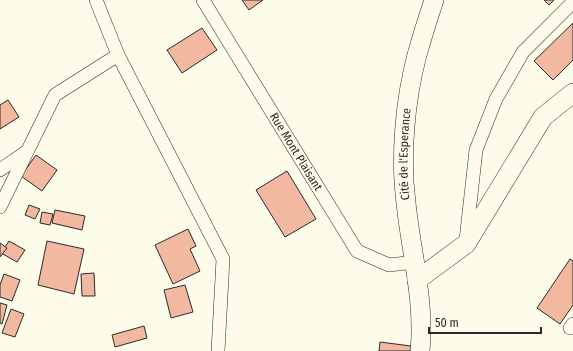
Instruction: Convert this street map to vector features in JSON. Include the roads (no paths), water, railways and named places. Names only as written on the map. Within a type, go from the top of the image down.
[{"type":"main road","name":"Cité de l'Esperance","points":[[420,351],[422,330],[416,271],[406,202],[405,153],[408,101],[417,56],[434,0]]},
{"type":"main road","points":[[416,271],[466,244],[543,117],[573,93]]},
{"type":"street","points":[[96,0],[118,55],[223,259],[218,351]]},
{"type":"street","name":"Rue Mont Plaisant","points":[[203,0],[357,251],[389,265],[416,271]]},
{"type":"street","points":[[466,244],[476,150],[496,99],[523,52],[573,2]]},
{"type":"street","points":[[0,207],[55,95],[118,55]]},
{"type":"street","points":[[0,170],[28,151]]}]
